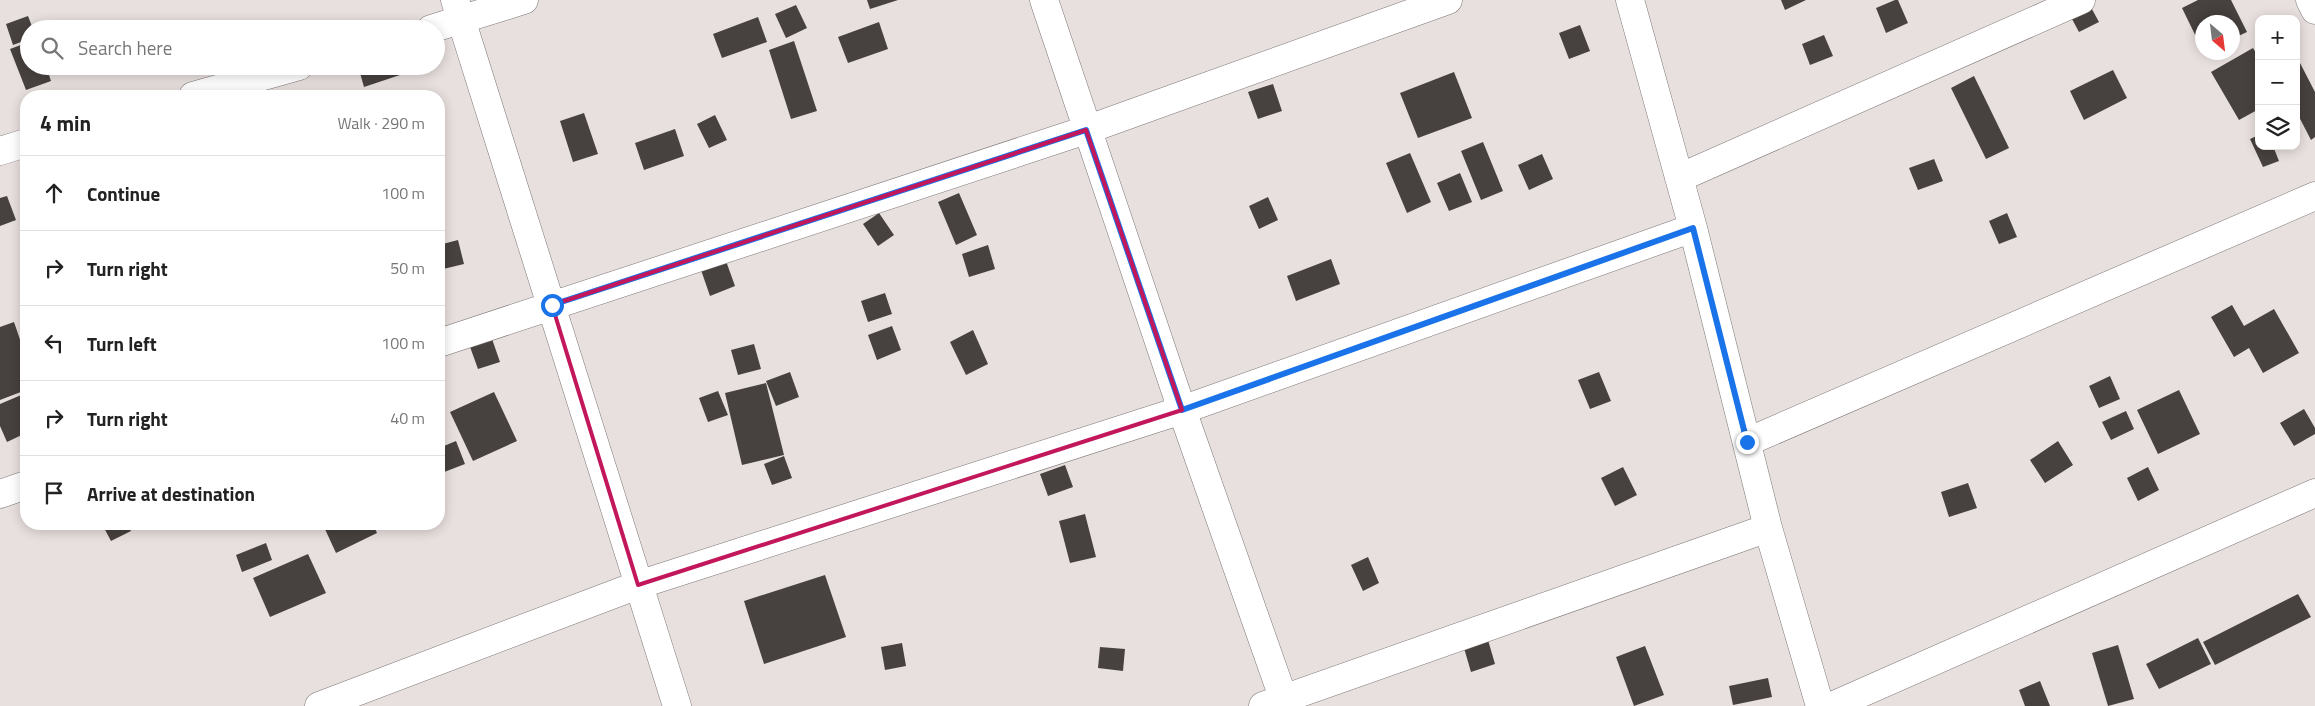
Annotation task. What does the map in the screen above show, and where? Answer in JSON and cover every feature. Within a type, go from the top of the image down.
[{"type":"street","points":[[445,20],[459,10],[524,0]]},
{"type":"street","points":[[1044,0],[1086,130],[1182,410],[1277,704],[1768,528]]},
{"type":"street","points":[[445,341],[1086,130],[1448,0]]},
{"type":"street","points":[[1630,0],[1693,228],[1768,528],[1820,706]]},
{"type":"street","points":[[1679,178],[2081,0]]},
{"type":"street","points":[[2310,0],[2315,10]]},
{"type":"street","points":[[459,10],[677,706]]},
{"type":"street","points":[[214,90],[267,75]]},
{"type":"street","points":[[0,151],[20,146]]},
{"type":"street","points":[[1747,442],[2315,196]]},
{"type":"street","points":[[318,706],[638,585],[1182,410],[1693,228]]},
{"type":"street","points":[[0,494],[20,487]]},
{"type":"street","points":[[1832,706],[2315,493]]},
{"type":"highlighted area","points":[[1086,130],[1182,410],[638,585],[552,305]]},
{"type":"building","points":[[867,0],[898,0],[870,9]]},
{"type":"building","points":[[1781,0],[1806,0],[1785,10]]},
{"type":"building","points":[[1898,0],[1908,23],[1886,33],[1876,8]]},
{"type":"building","points":[[2087,0],[2099,22],[2079,32],[2066,8]]},
{"type":"building","points":[[2198,0],[2231,0],[2238,15],[2195,15],[2195,35],[2182,8]]},
{"type":"building","points":[[796,5],[807,28],[786,38],[775,14]]},
{"type":"building","points":[[28,16],[30,20],[20,20],[20,42],[13,45],[6,24]]},
{"type":"building","points":[[758,17],[767,42],[722,58],[713,34]]},
{"type":"building","points":[[2240,18],[2247,32],[2240,35]]},
{"type":"building","points":[[879,22],[888,49],[848,63],[838,37]]},
{"type":"building","points":[[1580,25],[1590,51],[1569,59],[1559,33]]},
{"type":"building","points":[[1824,35],[1833,56],[1810,65],[1802,44]]},
{"type":"building","points":[[794,41],[817,111],[791,119],[769,50]]},
{"type":"building","points":[[20,45],[20,75],[10,49]]},
{"type":"building","points":[[2253,48],[2255,51],[2255,111],[2239,120],[2211,72],[2232,60],[2240,60],[2240,55]]},
{"type":"building","points":[[2300,63],[2315,92],[2315,137],[2311,140],[2300,119]]},
{"type":"building","points":[[2113,70],[2127,98],[2084,120],[2070,91]]},
{"type":"building","points":[[1454,72],[1472,118],[1418,138],[1400,93]]},
{"type":"building","points":[[20,75],[49,75],[51,81],[26,90]]},
{"type":"building","points":[[361,75],[400,75],[364,87]]},
{"type":"building","points":[[1974,76],[2009,148],[1986,159],[1951,88]]},
{"type":"building","points":[[1273,84],[1282,111],[1258,119],[1248,92]]},
{"type":"building","points":[[584,113],[598,154],[573,162],[560,121]]},
{"type":"building","points":[[715,115],[727,140],[709,148],[697,124]]},
{"type":"building","points":[[675,129],[684,156],[644,170],[635,143]]},
{"type":"building","points":[[2255,137],[2255,150],[2250,139]]},
{"type":"building","points":[[1483,142],[1503,191],[1481,200],[1461,151]]},
{"type":"building","points":[[2255,150],[2275,150],[2279,161],[2263,167]]},
{"type":"building","points":[[1410,153],[1431,202],[1407,213],[1386,163]]},
{"type":"building","points":[[1542,154],[1553,179],[1529,190],[1518,165]]},
{"type":"building","points":[[1934,159],[1943,181],[1918,190],[1909,168]]},
{"type":"building","points":[[1460,173],[1472,202],[1449,211],[1437,183]]},
{"type":"building","points":[[959,193],[977,235],[956,245],[938,202]]},
{"type":"building","points":[[7,196],[16,220],[0,226],[0,198]]},
{"type":"building","points":[[1268,197],[1278,220],[1259,229],[1249,206]]},
{"type":"building","points":[[879,213],[894,235],[878,246],[863,224]]},
{"type":"building","points":[[2007,213],[2017,237],[1999,244],[1989,221]]},
{"type":"building","points":[[458,240],[464,264],[445,269],[445,243]]},
{"type":"building","points":[[988,245],[995,269],[969,277],[962,254]]},
{"type":"building","points":[[1331,259],[1340,284],[1296,301],[1287,276]]},
{"type":"building","points":[[726,261],[735,286],[710,296],[701,270]]},
{"type":"building","points":[[885,293],[892,314],[868,322],[861,301]]},
{"type":"building","points":[[2232,305],[2244,326],[2274,309],[2299,353],[2263,373],[2249,348],[2234,357],[2211,317]]},
{"type":"building","points":[[14,322],[20,340],[20,392],[0,400],[0,327]]},
{"type":"building","points":[[892,326],[901,350],[877,360],[868,335]]},
{"type":"building","points":[[973,330],[988,364],[966,375],[950,342]]},
{"type":"building","points":[[491,336],[500,362],[478,369],[469,344]]},
{"type":"building","points":[[754,344],[761,369],[738,375],[731,350]]},
{"type":"building","points":[[790,372],[799,397],[776,406],[766,381]]},
{"type":"building","points":[[1599,372],[1611,401],[1590,409],[1578,380]]},
{"type":"building","points":[[2110,376],[2120,399],[2099,408],[2089,386]]},
{"type":"building","points":[[766,383],[784,455],[742,465],[725,393]]},
{"type":"building","points":[[2179,390],[2200,434],[2158,454],[2137,410]]},
{"type":"building","points":[[718,391],[728,415],[708,422],[699,398]]},
{"type":"building","points":[[494,392],[517,441],[473,461],[450,412]]},
{"type":"building","points":[[20,396],[20,436],[7,442],[0,426],[0,404]]},
{"type":"building","points":[[2304,409],[2315,428],[2315,434],[2294,446],[2280,423]]},
{"type":"building","points":[[2126,411],[2134,429],[2111,440],[2102,422]]},
{"type":"building","points":[[456,441],[465,464],[445,472],[445,446]]},
{"type":"building","points":[[2058,441],[2073,465],[2045,483],[2030,460]]},
{"type":"building","points":[[784,456],[792,478],[772,485],[764,464]]},
{"type":"building","points":[[1065,465],[1073,487],[1048,496],[1040,474]]},
{"type":"building","points":[[1623,467],[1637,495],[1615,506],[1601,478]]},
{"type":"building","points":[[2148,467],[2159,490],[2138,501],[2127,478]]},
{"type":"building","points":[[1968,483],[1977,508],[1949,517],[1941,492]]},
{"type":"building","points":[[1085,514],[1096,557],[1070,563],[1059,521]]},
{"type":"building","points":[[105,530],[131,531],[111,541]]},
{"type":"building","points":[[325,530],[376,530],[377,533],[336,553]]},
{"type":"building","points":[[266,543],[272,560],[242,572],[236,555]]},
{"type":"building","points":[[308,554],[326,593],[270,617],[253,578]]},
{"type":"building","points":[[1368,557],[1379,583],[1363,591],[1351,565]]},
{"type":"building","points":[[825,575],[846,637],[764,664],[744,601]]},
{"type":"building","points":[[2298,594],[2311,617],[2215,665],[2203,642]]},
{"type":"building","points":[[2198,638],[2211,664],[2159,689],[2146,664]]},
{"type":"building","points":[[1488,640],[1495,664],[1471,672],[1464,648]]},
{"type":"building","points":[[902,643],[906,666],[885,670],[881,647]]},
{"type":"building","points":[[2118,645],[2134,699],[2108,706],[2092,653]]},
{"type":"building","points":[[1645,646],[1664,695],[1634,706],[1616,657]]},
{"type":"building","points":[[1100,647],[1125,649],[1123,671],[1098,668]]},
{"type":"building","points":[[1768,678],[1772,697],[1733,705],[1729,686]]},
{"type":"building","points":[[2040,681],[2050,706],[2025,706],[2019,690]]},
{"type":"route","points":[[552,305],[1086,130],[1182,410],[1693,228],[1747,442]]}]
